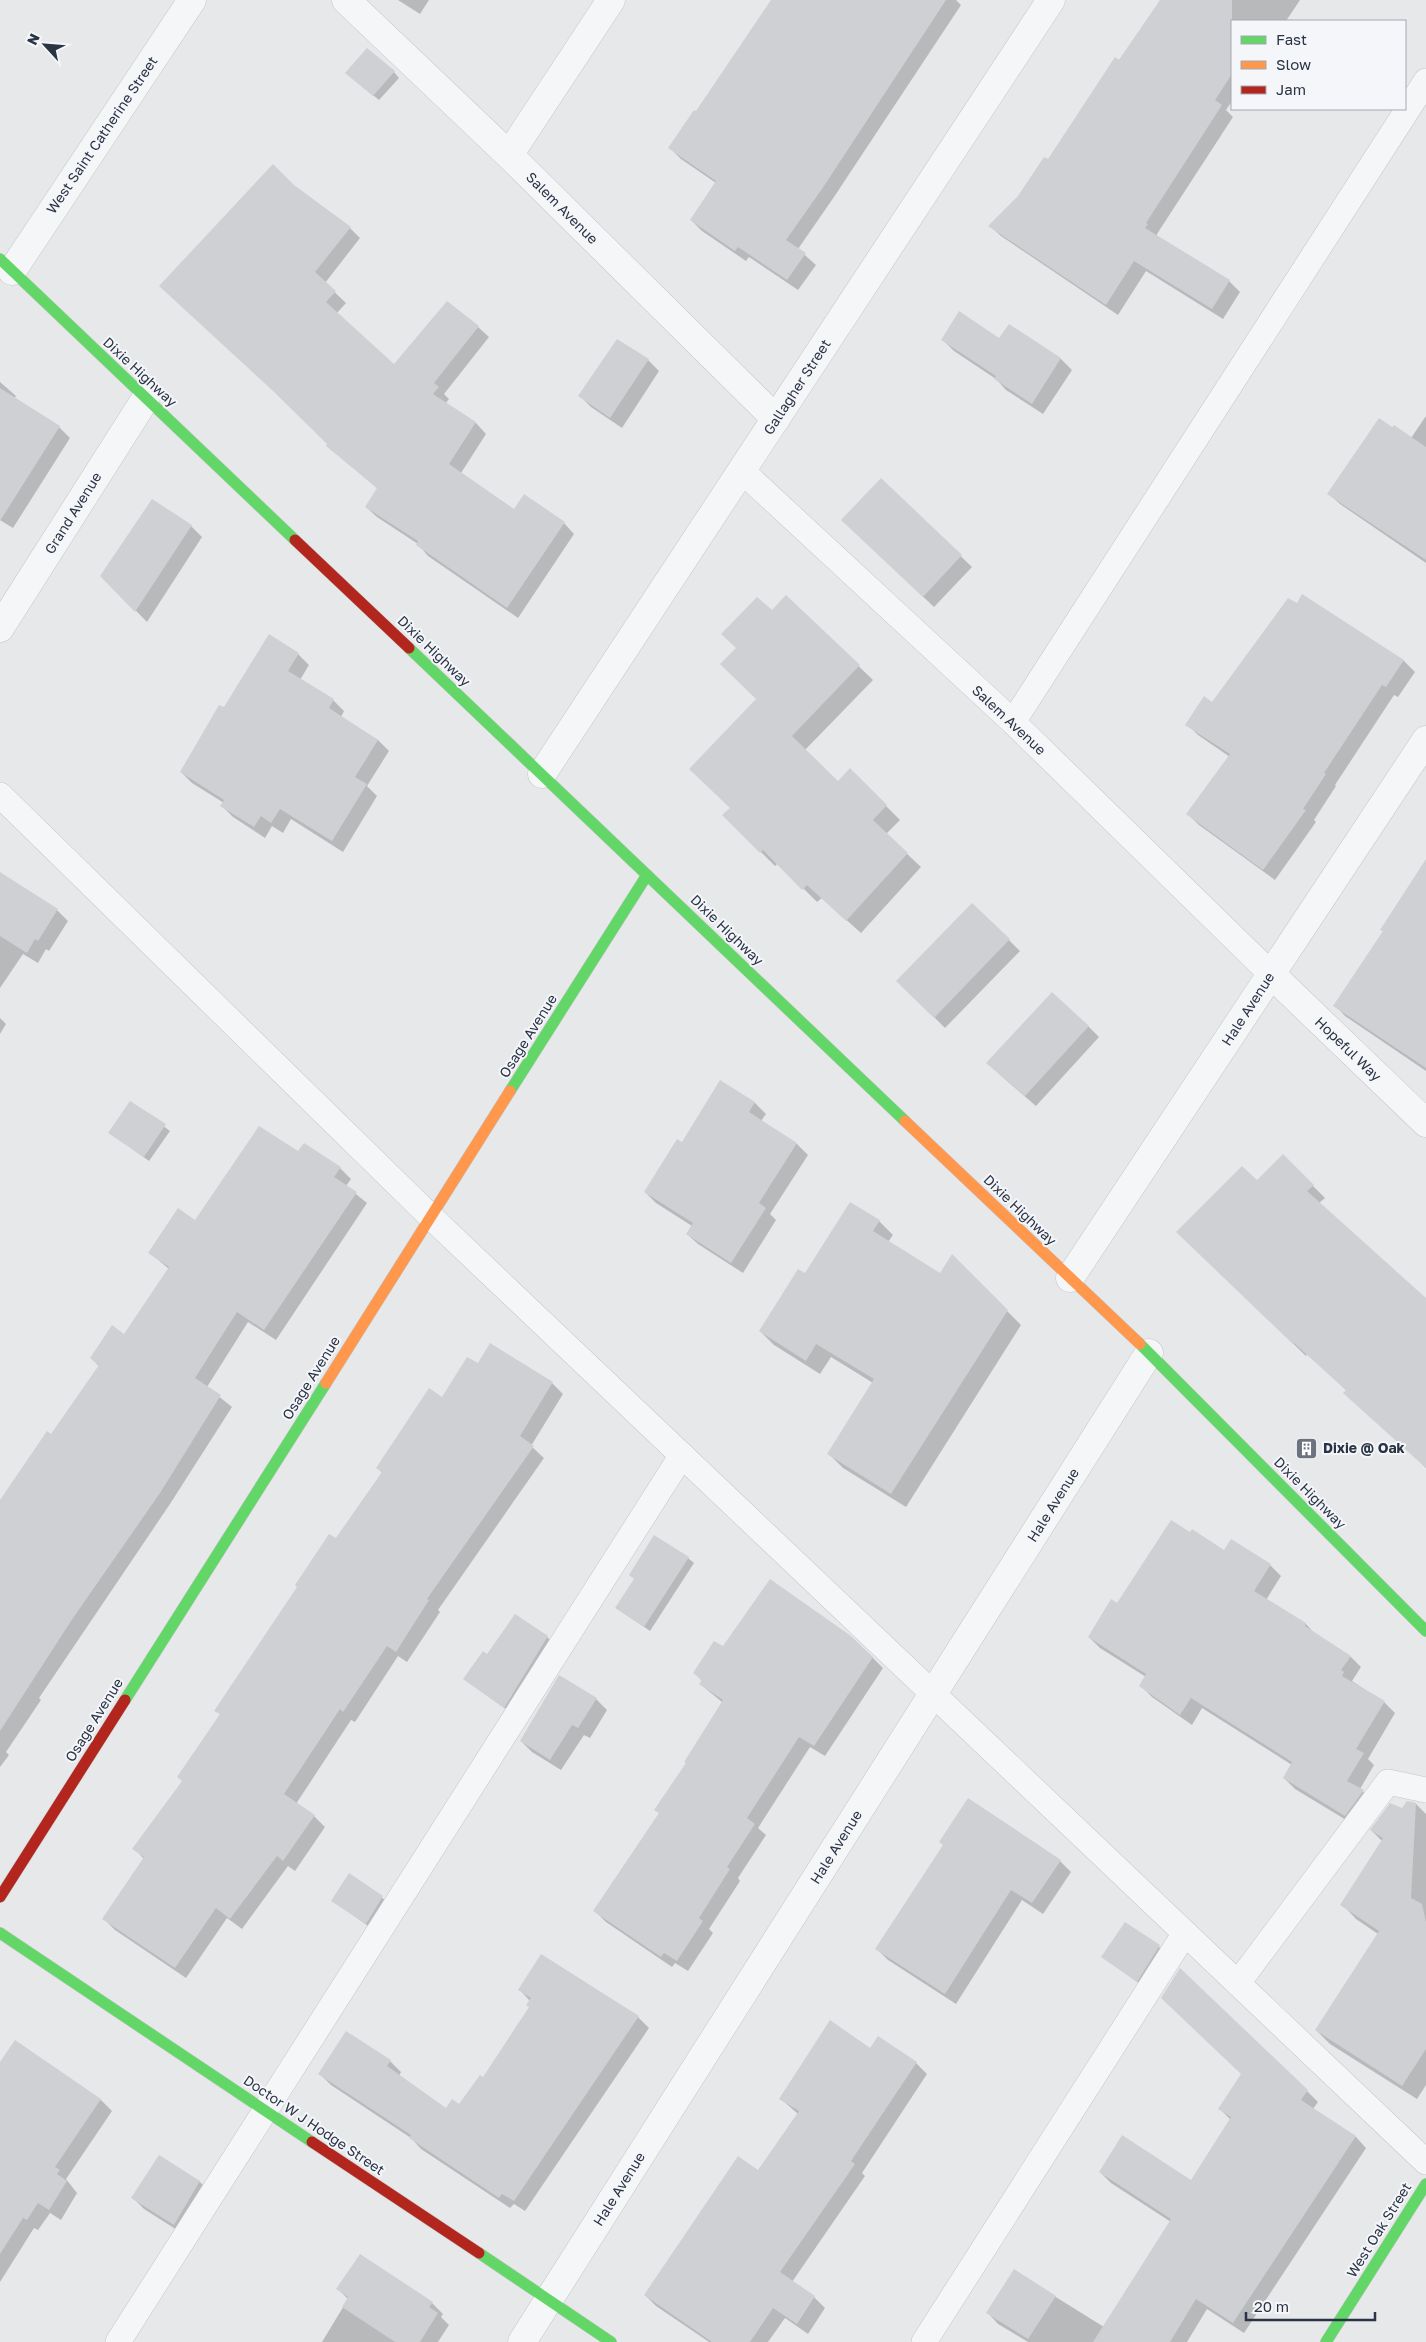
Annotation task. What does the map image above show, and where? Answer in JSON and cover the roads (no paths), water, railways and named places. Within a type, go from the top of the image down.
[{"type":"street","name":"West Saint Catherine Street","points":[[6,265],[192,0]]},
{"type":"street","name":"Salem Avenue","points":[[346,0],[509,155],[776,419]]},
{"type":"street","points":[[509,155],[611,0]]},
{"type":"street","name":"Gallagher Street","points":[[542,774],[1051,0]]},
{"type":"street","name":"Dixie Highway","points":[[6,265],[1149,1353],[1426,1631]]},
{"type":"street","name":"Grand Avenue","points":[[0,628],[146,398]]},
{"type":"street","name":"Hale Avenue","points":[[1070,1278],[1426,740]]},
{"type":"street","name":"Osage Avenue","points":[[0,1898],[647,875]]},
{"type":"street","name":"Hopeful Way","points":[[1271,974],[1426,1123]]},
{"type":"street","name":"Hale Avenue","points":[[522,2342],[1149,1353]]},
{"type":"street","name":"Doctor W J Hodge Street","points":[[0,1933],[611,2342]]},
{"type":"street","name":"West Oak Street","points":[[1326,2342],[1426,2184]]},
{"type":"lane","points":[[1013,722],[1426,81]]},
{"type":"lane","name":"Salem Avenue","points":[[742,471],[1013,722],[1271,974]]},
{"type":"lane","points":[[0,795],[431,1217],[1426,2162]]},
{"type":"lane","points":[[118,2342],[682,1454]]},
{"type":"lane","points":[[1238,1983],[1388,1782],[1426,1790]]},
{"type":"lane","points":[[924,2342],[1185,1933]]},
{"type":"place","name":"Dixie @ Oak","points":[[1307,1448]]}]
